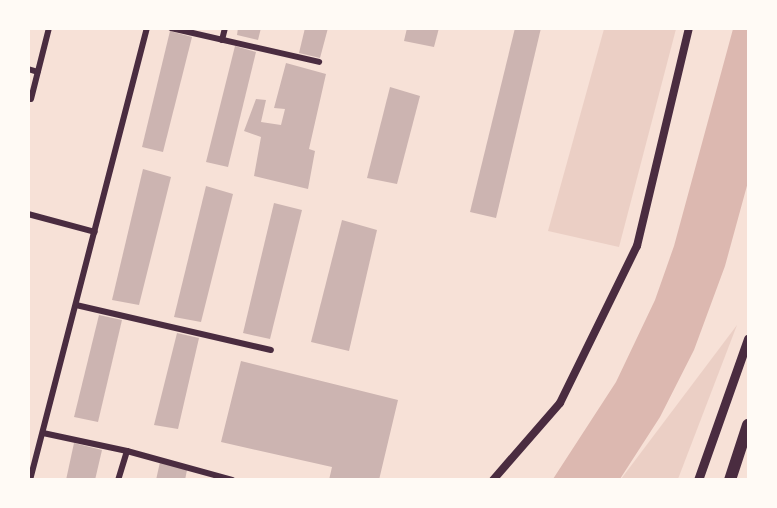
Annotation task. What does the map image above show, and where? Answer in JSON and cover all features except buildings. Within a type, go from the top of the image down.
[{"type":"highway","points":[[730,480],[748,425]]},
{"type":"main road","points":[[699,480],[748,339]]},
{"type":"street","points":[[31,99],[49,28]]},
{"type":"street","points":[[30,480],[147,28]]},
{"type":"street","points":[[171,28],[318,62]]},
{"type":"street","points":[[222,40],[225,28]]},
{"type":"street","points":[[493,480],[560,403],[637,246],[689,28]]},
{"type":"street","points":[[28,69],[38,72]]},
{"type":"street","points":[[28,214],[95,232]]},
{"type":"street","points":[[76,305],[271,350]]},
{"type":"street","points":[[43,433],[127,451],[232,480]]},
{"type":"street","points":[[118,480],[127,451]]},
{"type":"shaded area","points":[[604,29],[676,29],[619,247],[548,231]]},
{"type":"shaded area","points":[[733,29],[748,29],[748,182],[725,266],[694,350],[660,417],[620,479],[553,479],[616,382],[655,300],[674,246]]},
{"type":"shaded area","points":[[737,325],[678,479],[621,479]]}]
